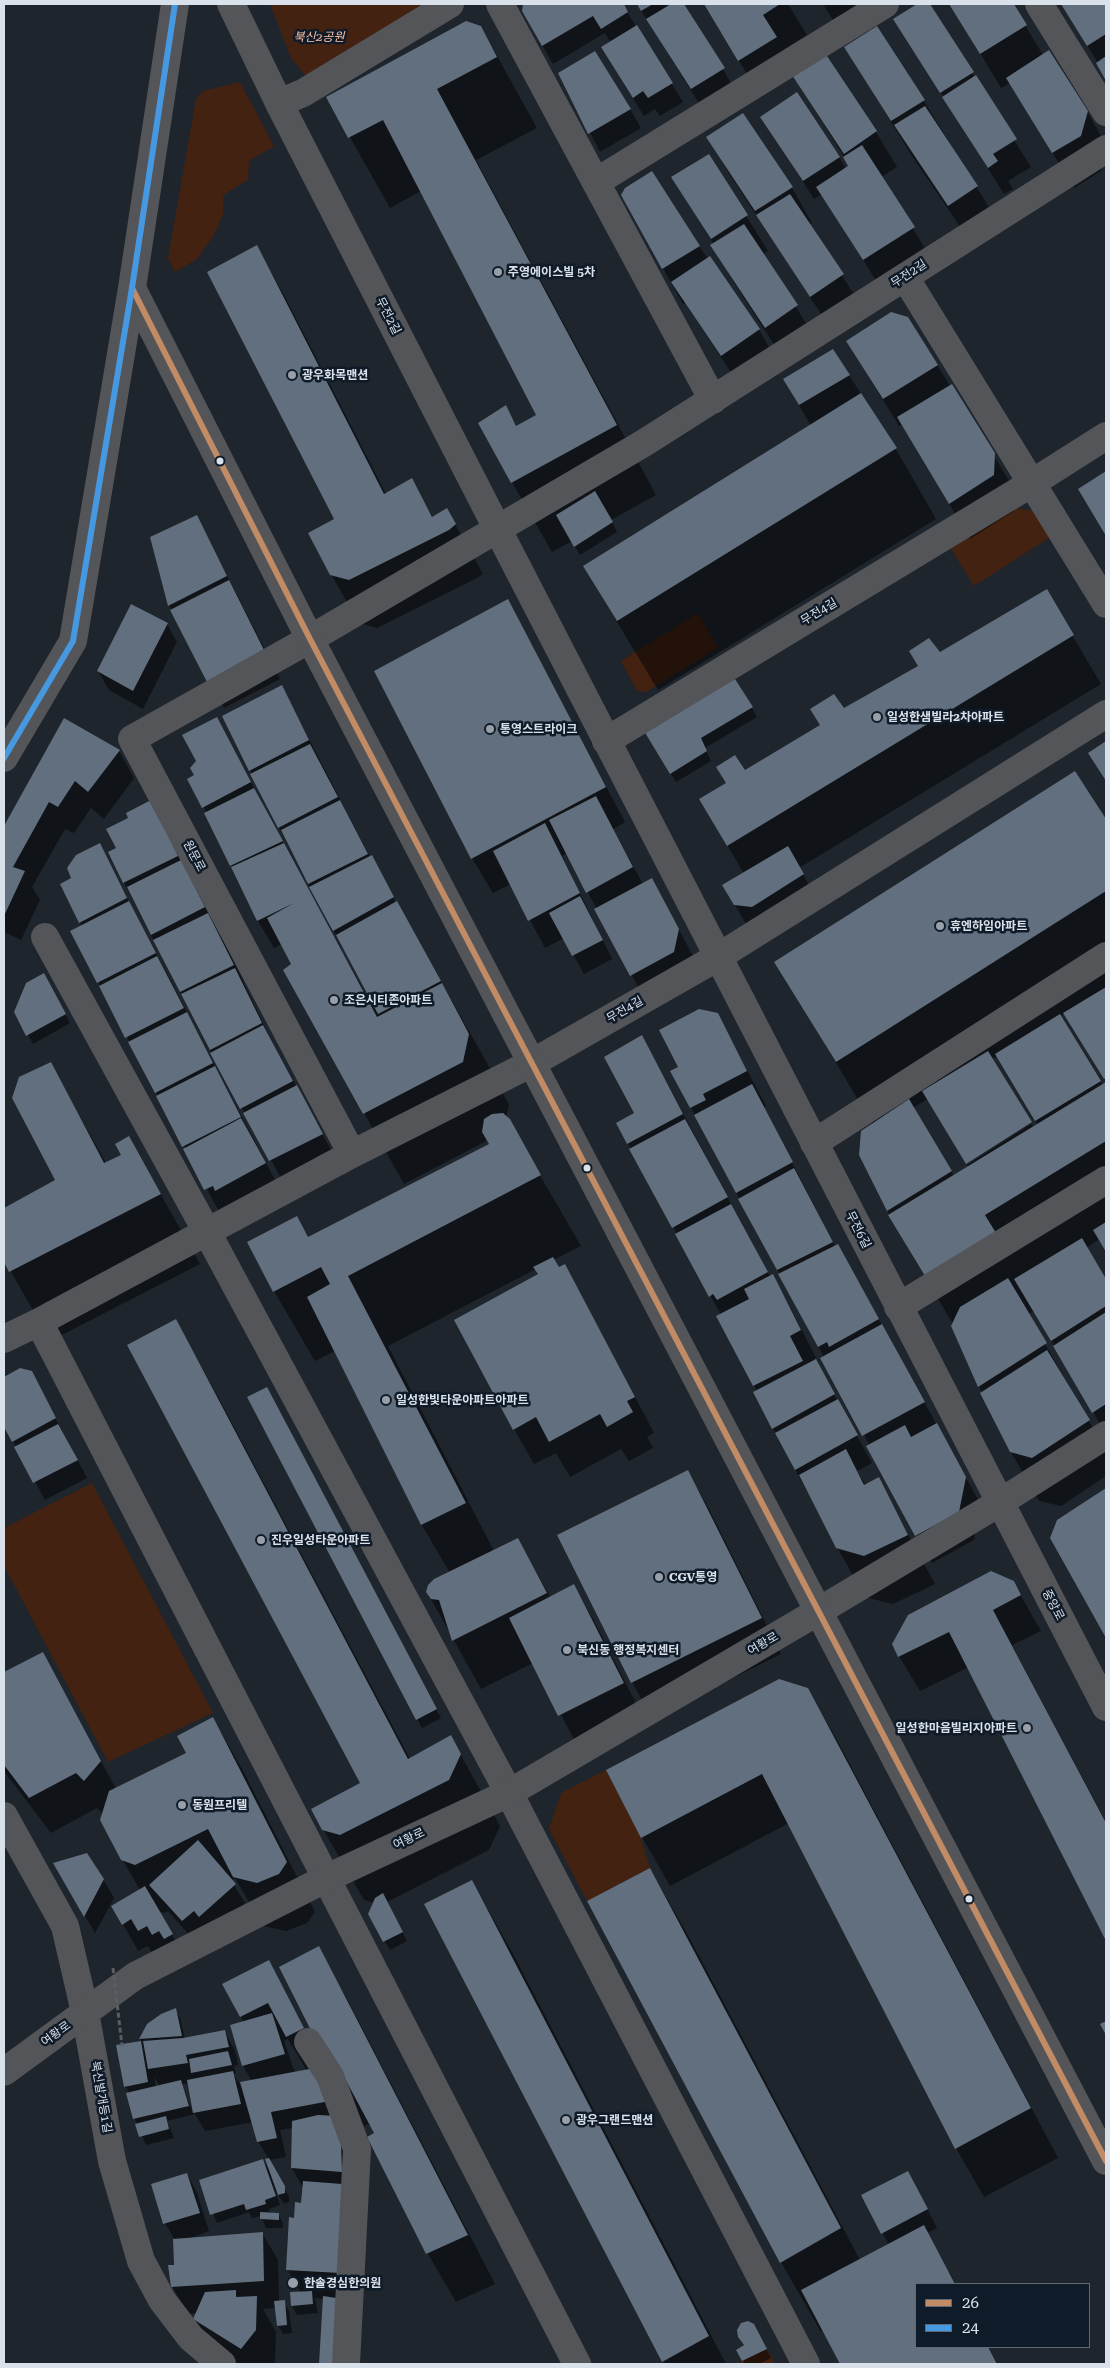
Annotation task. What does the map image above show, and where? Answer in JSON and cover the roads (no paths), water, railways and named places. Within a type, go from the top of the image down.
[{"type":"street","points":[[4,758],[73,641],[132,288],[175,4]]},
{"type":"street","name":"무전2길","points":[[231,4],[279,103],[498,530]]},
{"type":"street","points":[[279,103],[303,93],[450,4]]},
{"type":"street","points":[[500,4],[713,400]]},
{"type":"street","points":[[596,182],[885,4]]},
{"type":"street","points":[[1039,4],[1106,112]]},
{"type":"street","name":"무전2길","points":[[310,639],[498,530],[713,400],[1106,149]]},
{"type":"street","points":[[905,277],[1106,604]]},
{"type":"street","points":[[132,288],[310,639],[1106,2161]]},
{"type":"street","name":"무전4길","points":[[606,741],[1032,483],[1106,436]]},
{"type":"street","points":[[498,530],[718,956]]},
{"type":"street","name":"원문로","points":[[310,639],[132,739],[352,1154]]},
{"type":"street","name":"무전4길","points":[[4,1339],[352,1154],[532,1063],[718,956],[1106,714]]},
{"type":"street","points":[[45,937],[207,1232],[509,1793],[806,2364]]},
{"type":"street","name":"무전6길","points":[[718,956],[999,1503]]},
{"type":"street","points":[[814,1143],[1106,956]]},
{"type":"street","points":[[898,1307],[1106,1180]]},
{"type":"street","points":[[39,1322],[577,2364]]},
{"type":"street","points":[[819,1611],[999,1503],[1106,1435]]},
{"type":"street","name":"중앙로","points":[[999,1503],[1106,1707]]},
{"type":"street","name":"여황로","points":[[4,2072],[135,1976],[327,1878],[509,1793],[819,1611]]},
{"type":"street","name":"북신발개등1길","points":[[4,1816],[65,1926],[85,2012],[112,2161],[141,2260],[162,2300],[191,2338],[222,2364]]},
{"type":"street","points":[[308,2042],[330,2076],[357,2149],[346,2364]]},
{"type":"place","name":"주영에이스빌 5차","points":[[498,272]]},
{"type":"place","name":"광우화목맨션","points":[[292,375]]},
{"type":"place","name":"일성한샘빌라2차아파트","points":[[877,717]]},
{"type":"place","name":"통영스트라이크","points":[[490,729]]},
{"type":"place","name":"휴엔하임아파트","points":[[940,926]]},
{"type":"place","name":"조은시티존아파트","points":[[334,1000]]},
{"type":"place","name":"일성한빛타운아파트아파트","points":[[386,1400]]},
{"type":"place","name":"진우일성타운아파트","points":[[261,1540]]},
{"type":"place","name":"CGV통영","points":[[659,1577]]},
{"type":"place","name":"북신동 행정복지센터","points":[[567,1650]]},
{"type":"place","name":"일성한마음빌리지아파트","points":[[1027,1728]]},
{"type":"place","name":"동원프리텔","points":[[182,1805]]},
{"type":"place","name":"광우그랜드맨션","points":[[566,2120]]},
{"type":"place","name":"한솔경심한의원","points":[[293,2283]]},
{"type":"park label","name":"북신2공원","points":[[319,37]]}]
